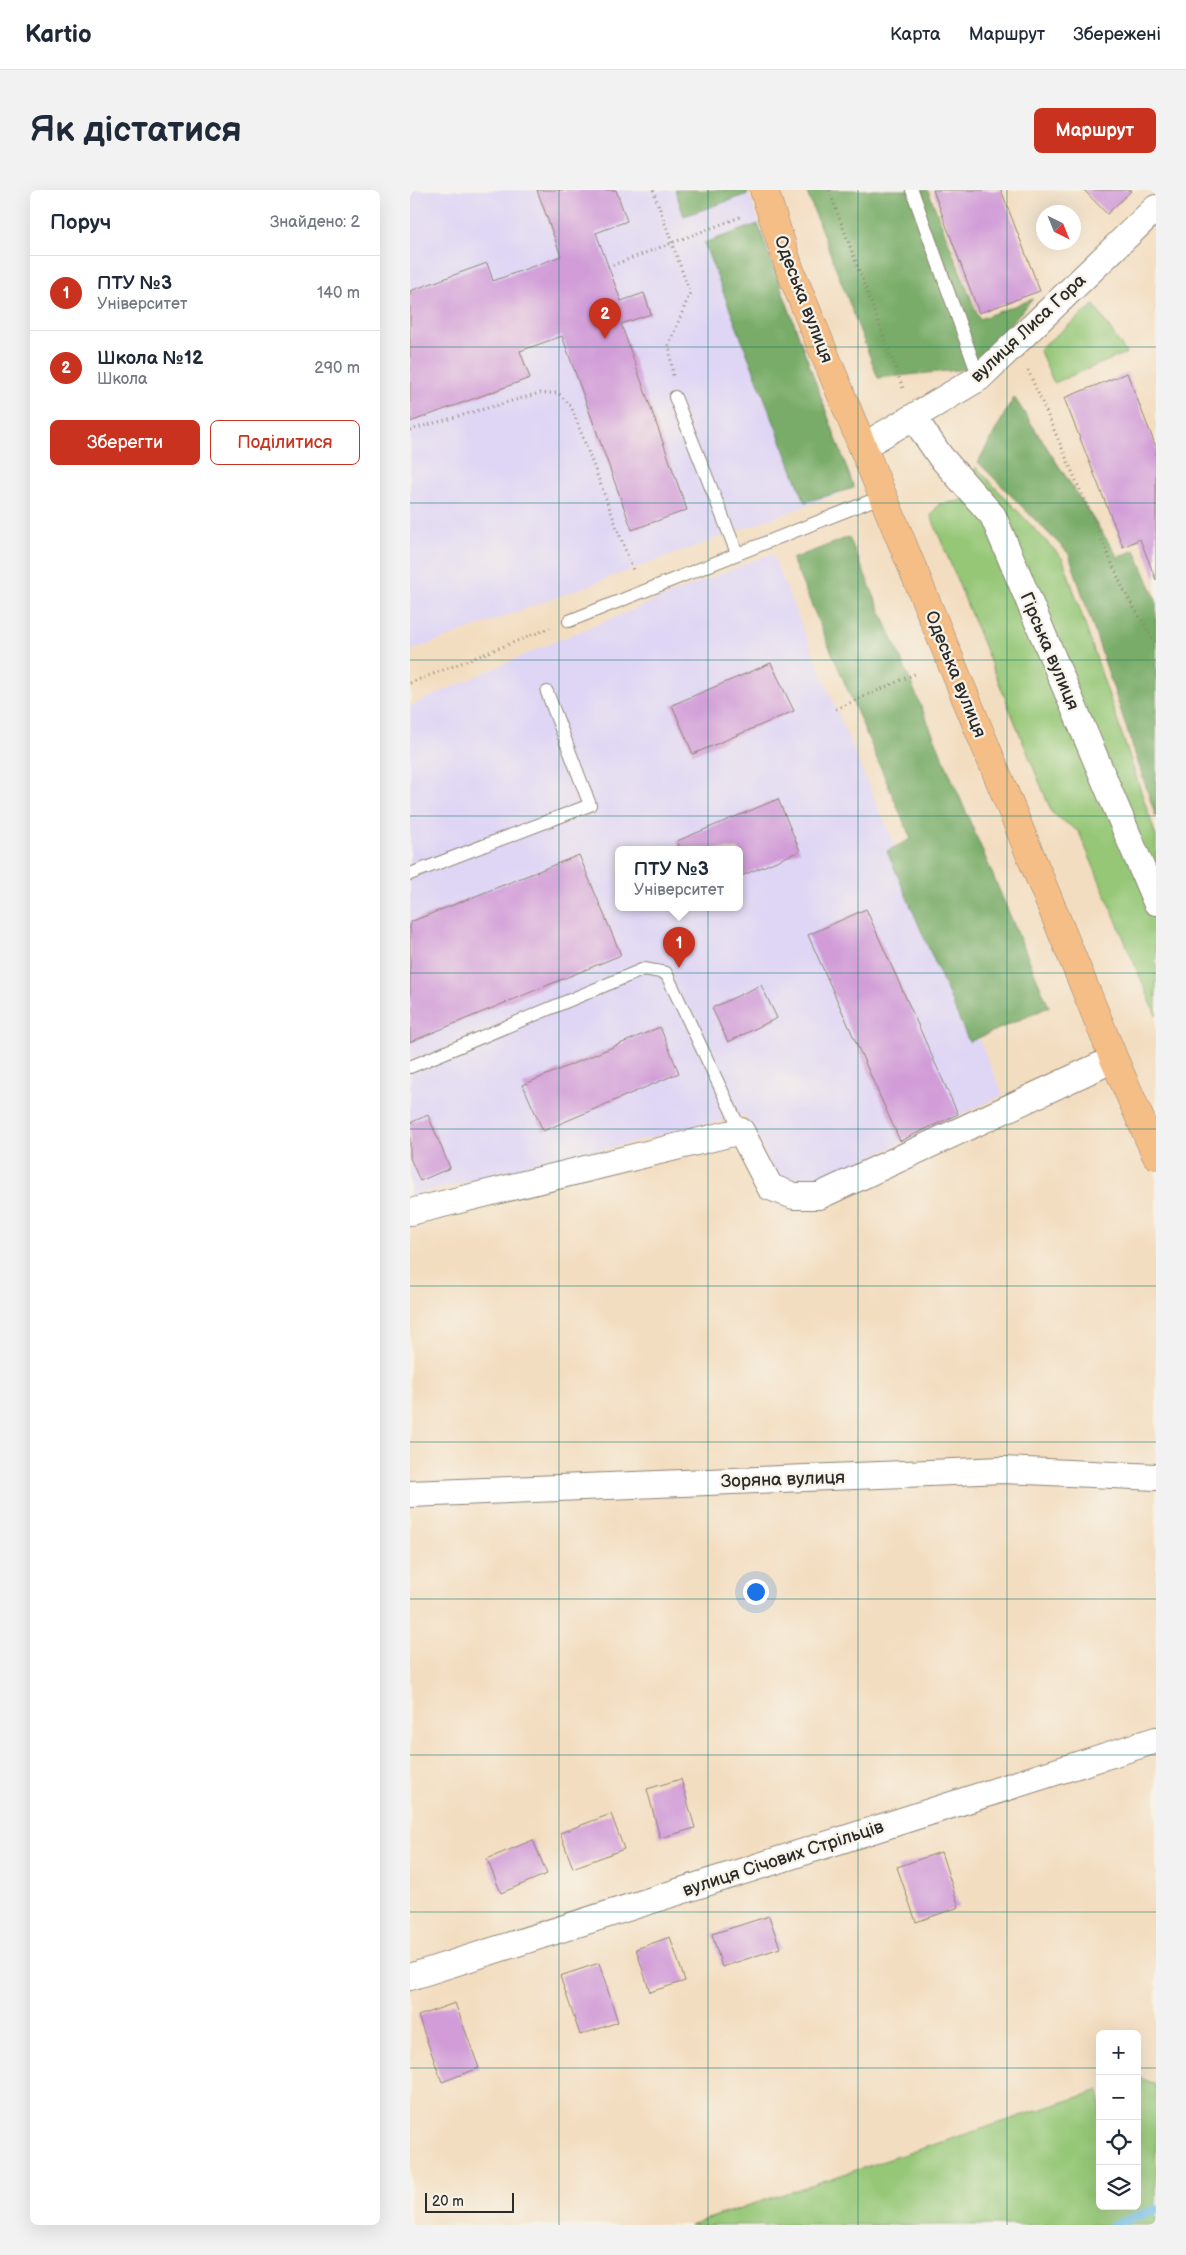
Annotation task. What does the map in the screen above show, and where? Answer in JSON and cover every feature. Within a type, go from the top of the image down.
[{"type":"main road","name":"Одеська вулиця","points":[[767,198],[790,270],[1114,1059],[1156,1155]]},
{"type":"street","name":"вулиця Лиса Гора","points":[[862,447],[979,378],[1156,208]]},
{"type":"street","name":"Гірська вулиця","points":[[914,418],[940,456],[992,516],[1156,902]]},
{"type":"street","points":[[410,1212],[741,1131],[770,1187],[794,1196],[819,1196],[1114,1059]]},
{"type":"street","name":"Зоряна вулиця","points":[[410,1494],[1004,1470],[1156,1477]]},
{"type":"street","name":"вулиця Січових Стрільців","points":[[410,1977],[1156,1740]]},
{"type":"lane","points":[[912,190],[979,378]]},
{"type":"lane","points":[[675,397],[737,553]]},
{"type":"lane","points":[[570,621],[883,496]]},
{"type":"lane","points":[[410,874],[590,805],[547,692]]},
{"type":"lane","points":[[410,1068],[644,969],[666,973],[741,1131]]},
{"type":"path","points":[[654,190],[690,293],[669,345],[675,397]]},
{"type":"path","points":[[829,190],[914,418]]},
{"type":"path","points":[[608,267],[673,242],[767,198]]},
{"type":"path","points":[[1016,342],[1124,591],[1156,644]]},
{"type":"path","points":[[410,430],[540,393],[558,394],[571,406],[641,592]]},
{"type":"path","points":[[410,683],[570,621]]},
{"type":"path","points":[[836,709],[917,673]]},
{"type":"shaded area","points":[[410,190],[747,190],[854,488],[410,651]]},
{"type":"shaded area","points":[[772,553],[836,709],[1003,1095],[814,1184],[778,1178],[745,1115],[410,1196],[410,706],[549,644]]},
{"type":"green space","points":[[675,190],[747,190],[748,194],[684,216]]},
{"type":"green space","points":[[806,190],[928,190],[979,319],[1033,299],[968,369],[878,378]]},
{"type":"green space","points":[[758,224],[854,488],[805,502],[704,243]]},
{"type":"green space","points":[[1094,305],[1126,353],[1054,383],[1039,349]]},
{"type":"green space","points":[[1014,397],[1118,557],[1135,550],[1156,600],[1156,817],[1069,554],[978,462]]},
{"type":"green space","points":[[976,467],[1063,559],[1156,836],[1156,1015],[1079,832],[1052,813],[931,516],[939,504],[960,501]]},
{"type":"green space","points":[[849,537],[1049,1007],[969,1042],[887,851],[911,839],[792,559]]},
{"type":"green space","points":[[1141,2078],[1156,2085],[1156,2225],[689,2225],[1096,2091],[1096,2210],[1141,2210]]},
{"type":"building","points":[[537,190],[616,190],[627,221],[596,233],[621,301],[644,293],[651,314],[621,324],[687,510],[632,530],[562,336],[520,351],[530,378],[410,422],[410,291],[487,263],[493,281],[561,256]]},
{"type":"building","points":[[933,190],[1001,190],[1040,291],[979,313]]},
{"type":"building","points":[[1084,190],[1132,190],[1107,214]]},
{"type":"building","points":[[1127,373],[1156,447],[1156,580],[1140,539],[1123,547],[1064,398]]},
{"type":"building","points":[[771,663],[794,711],[693,754],[672,705]]},
{"type":"building","points":[[778,799],[800,851],[743,875],[743,846],[679,846],[677,841]]},
{"type":"building","points":[[579,855],[621,955],[410,1042],[410,922]]},
{"type":"building","points":[[866,909],[958,1114],[900,1141],[808,935]]},
{"type":"building","points":[[761,985],[777,1018],[728,1042],[712,1008]]},
{"type":"building","points":[[660,1027],[679,1073],[543,1131],[523,1085]]},
{"type":"building","points":[[428,1115],[450,1168],[420,1181],[410,1158],[410,1123]]},
{"type":"building","points":[[681,1779],[695,1828],[660,1838],[647,1789]]},
{"type":"building","points":[[611,1814],[624,1849],[573,1868],[560,1833]]},
{"type":"building","points":[[533,1840],[547,1874],[501,1893],[487,1859]]},
{"type":"building","points":[[941,1852],[959,1907],[916,1922],[897,1867]]},
{"type":"building","points":[[769,1916],[780,1948],[722,1967],[712,1934]]},
{"type":"building","points":[[670,1937],[685,1981],[650,1992],[636,1949]]},
{"type":"building","points":[[599,1963],[618,2022],[580,2035],[560,1976]]},
{"type":"building","points":[[455,2003],[479,2068],[442,2082],[418,2016]]},
{"type":"waterway","points":[[1113,2225],[1156,2209]]},
{"type":"place","name":"Школа №12","points":[[605,339]]},
{"type":"place","name":"ПТУ №3","points":[[679,968]]}]
